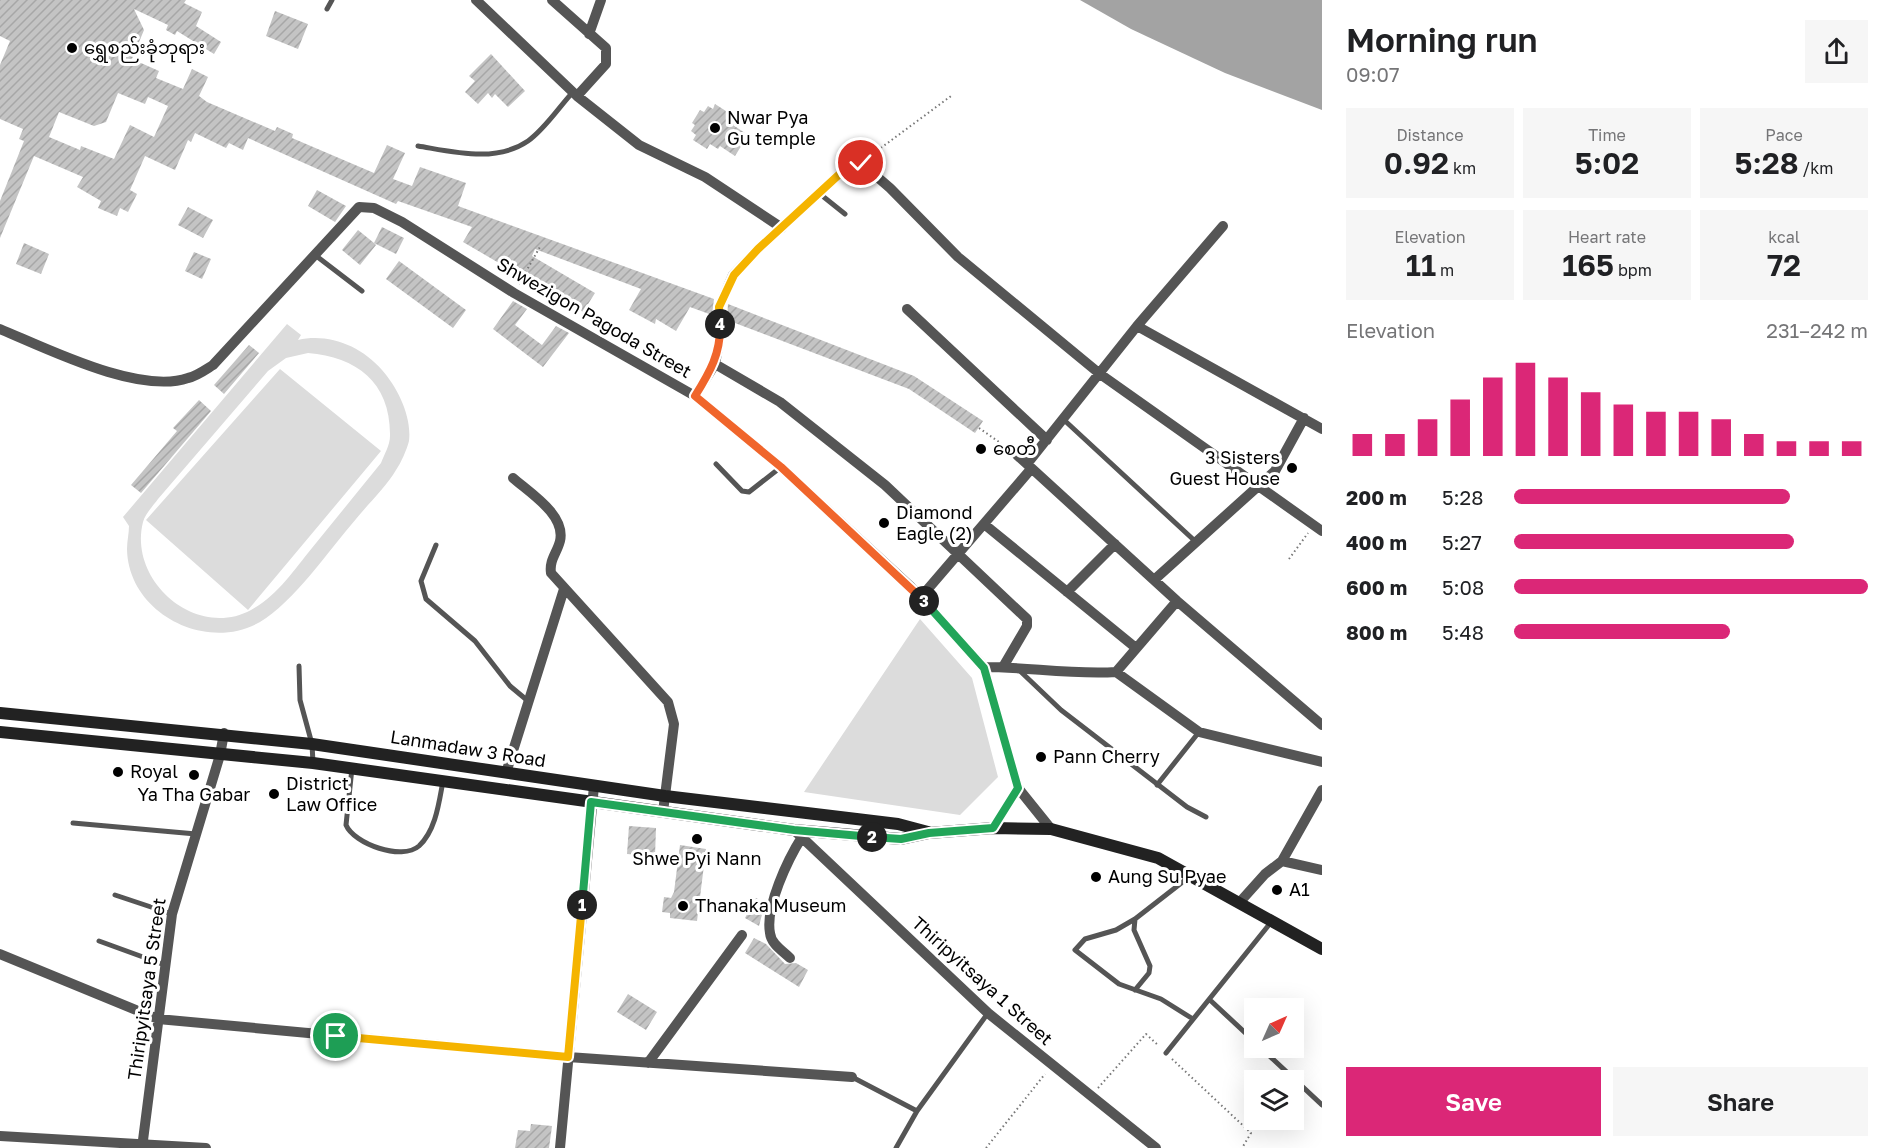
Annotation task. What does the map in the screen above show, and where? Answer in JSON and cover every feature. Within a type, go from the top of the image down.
[{"type":"main road","name":"Lanmadaw 3 Road","points":[[0,713],[312,744],[665,796],[898,824],[929,833]]},
{"type":"main road","name":"Lanmadaw 3 Road","points":[[0,732],[313,763],[798,834],[901,839],[929,833],[993,828],[1051,829],[1158,858],[1322,949]]},
{"type":"street","points":[[476,0],[575,94],[639,145],[705,177],[782,228]]},
{"type":"street","points":[[552,0],[606,48],[608,54],[606,64],[575,94]]},
{"type":"street","points":[[589,34],[601,0]]},
{"type":"street","points":[[695,396],[715,364],[720,337],[719,307],[734,275],[758,249],[851,164],[861,163],[890,188],[958,257],[1100,374],[1317,529]]},
{"type":"street","name":"Shwezigon Pagoda Street","points":[[0,330],[103,372],[156,381],[187,379],[213,366],[359,207],[374,208],[402,222],[514,293],[695,396],[781,467],[921,597],[984,668],[1018,788],[1051,829]]},
{"type":"street","points":[[921,597],[984,524],[1137,326],[1223,226]]},
{"type":"street","points":[[907,309],[1047,440]]},
{"type":"street","points":[[1137,326],[1322,429]]},
{"type":"street","points":[[715,364],[780,402],[885,484],[1027,619],[1028,626],[1003,667]]},
{"type":"street","points":[[1154,580],[1259,488],[1275,471],[1304,418]]},
{"type":"street","points":[[1017,455],[1177,601],[1320,718]]},
{"type":"street","points":[[513,478],[557,521],[561,529],[560,542],[549,564],[551,573],[656,686],[668,702],[674,724],[663,813]]},
{"type":"street","points":[[984,524],[1136,648]]},
{"type":"street","points":[[1067,592],[1115,544]]},
{"type":"street","points":[[506,773],[564,589]]},
{"type":"street","points":[[1116,672],[1177,601]]},
{"type":"street","points":[[984,668],[1016,667],[1094,674],[1116,672],[1199,732],[1322,762]]},
{"type":"street","name":"Thiripyitsaya 5 Street","points":[[142,1145],[172,914],[220,755],[224,734]]},
{"type":"street","points":[[560,1148],[594,786]]},
{"type":"street","points":[[993,828],[1018,788]]},
{"type":"street","points":[[1239,903],[1265,874],[1282,861],[1322,790]]},
{"type":"street","points":[[790,958],[775,944],[769,932],[784,868],[798,834]]},
{"type":"street","name":"Thiripyitsaya 1 Street","points":[[798,834],[988,1013],[1156,1148]]},
{"type":"street","points":[[1282,861],[1322,870]]},
{"type":"street","points":[[648,1063],[742,935]]},
{"type":"street","points":[[0,954],[158,1019],[568,1057],[852,1077]]},
{"type":"street","points":[[0,1136],[206,1148]]},
{"type":"lane","points":[[327,9],[332,0]]},
{"type":"lane","points":[[418,146],[471,154],[503,153],[529,140],[575,94]]},
{"type":"lane","points":[[820,194],[845,214]]},
{"type":"lane","points":[[314,254],[362,291]]},
{"type":"lane","points":[[1064,419],[1196,542]]},
{"type":"lane","points":[[716,464],[742,490],[749,492],[781,467]]},
{"type":"lane","points":[[436,545],[421,581],[426,599],[475,641],[510,686],[528,701]]},
{"type":"lane","points":[[299,666],[300,700],[312,744],[313,763]]},
{"type":"lane","points":[[1016,667],[1061,710],[1157,785],[1187,807],[1206,817]]},
{"type":"lane","points":[[1157,785],[1199,732]]},
{"type":"lane","points":[[352,768],[346,825],[350,833],[364,844],[392,850],[419,846],[435,821],[443,781]]},
{"type":"lane","points":[[73,823],[196,834]]},
{"type":"lane","points":[[1190,876],[1135,919],[1116,930],[1084,939],[1075,950],[1119,984],[1161,999],[1193,1019]]},
{"type":"lane","points":[[115,895],[172,914]]},
{"type":"lane","points":[[1135,919],[1134,930],[1150,966],[1149,973],[1135,990]]},
{"type":"lane","points":[[1166,1053],[1272,921]]},
{"type":"lane","points":[[99,941],[165,965]]},
{"type":"lane","points":[[1210,1000],[1244,1032]]},
{"type":"lane","points":[[896,1148],[917,1111],[988,1013]]},
{"type":"lane","points":[[1272,1058],[1322,1105]]},
{"type":"lane","points":[[852,1077],[917,1111]]},
{"type":"path","points":[[861,163],[951,96]]},
{"type":"path","points":[[514,293],[541,245]]},
{"type":"path","points":[[979,428],[1017,455]]},
{"type":"path","points":[[1289,559],[1317,529]]},
{"type":"path","points":[[1092,1096],[1146,1034],[1251,1133],[1242,1148]]},
{"type":"path","points":[[987,1148],[1052,1065]]},
{"type":"shaded area","points":[[1080,0],[1322,0],[1322,110],[1225,73],[1131,29]]},
{"type":"shaded area","points":[[287,324],[301,335],[298,340],[321,338],[333,340],[364,354],[388,377],[406,412],[409,441],[402,460],[392,476],[298,589],[273,613],[260,622],[239,630],[217,633],[194,629],[174,621],[155,608],[141,592],[131,572],[127,549],[129,526],[123,517]],"holes":[[[308,353],[342,360],[368,376],[385,401],[390,436],[381,463],[269,598],[251,610],[230,617],[209,617],[189,611],[171,599],[156,584],[146,565],[141,544],[145,516],[268,371],[286,358]]]},
{"type":"shaded area","points":[[280,369],[381,451],[248,610],[146,520]]},
{"type":"shaded area","points":[[920,619],[972,678],[998,777],[960,815],[804,792]]},
{"type":"building","points":[[0,0],[186,0],[184,3],[202,12],[196,26],[221,42],[214,54],[177,31],[175,35],[166,30],[168,25],[134,9],[144,30],[132,59],[159,71],[156,78],[183,89],[192,69],[208,77],[199,96],[207,102],[275,131],[277,127],[293,134],[292,138],[374,173],[387,145],[405,153],[393,179],[412,186],[420,167],[466,183],[458,206],[714,299],[712,315],[690,307],[676,331],[656,319],[655,324],[629,310],[641,289],[535,249],[532,256],[595,293],[583,312],[463,242],[472,227],[398,201],[396,204],[248,138],[243,150],[229,143],[226,148],[195,133],[191,142],[188,140],[175,170],[145,156],[130,190],[137,194],[128,212],[120,208],[117,216],[98,208],[101,201],[77,187],[83,177],[34,156],[0,238],[0,201],[24,141],[19,139],[23,129],[0,119],[0,65],[10,41],[0,36]],"holes":[[[118,93],[145,104],[148,97],[168,106],[154,137],[130,125],[114,159],[81,146],[80,150],[49,137],[59,112],[94,126],[106,122]]]},
{"type":"building","points":[[275,11],[308,24],[298,49],[266,36]]},
{"type":"building","points":[[491,54],[525,91],[508,107],[495,94],[492,98],[488,93],[478,104],[465,92],[475,81],[469,76]]},
{"type":"building","name":"Nwar Pya Gu temple","points":[[715,104],[729,113],[726,118],[748,135],[735,156],[720,146],[718,149],[710,144],[707,149],[693,140],[696,135],[691,131],[695,125],[692,123],[700,110],[704,112],[708,106],[713,109]]},
{"type":"building","points":[[317,190],[346,206],[335,222],[308,206]]},
{"type":"building","points":[[188,207],[213,220],[203,238],[178,225]]},
{"type":"building","points":[[382,227],[404,238],[396,254],[374,243]]},
{"type":"building","points":[[358,230],[376,245],[360,265],[342,250]]},
{"type":"building","points":[[24,243],[49,254],[41,274],[16,264]]},
{"type":"building","points":[[194,252],[211,259],[202,279],[185,271]]},
{"type":"building","points":[[399,261],[466,310],[453,328],[386,279]]},
{"type":"building","points":[[513,301],[527,309],[515,325],[542,345],[556,326],[569,333],[543,367],[493,329]]},
{"type":"building","points":[[728,304],[914,376],[983,421],[975,433],[909,389],[727,320]]},
{"type":"building","points":[[249,345],[259,353],[224,394],[214,385]]},
{"type":"building","points":[[199,400],[211,411],[141,493],[131,485],[177,431],[173,428]]},
{"type":"building","points":[[629,826],[656,828],[655,856],[627,854]]},
{"type":"building","points":[[680,845],[706,849],[697,921],[670,918],[670,913],[662,912],[664,897],[671,898],[674,892]]},
{"type":"building","points":[[756,898],[765,903],[759,926],[745,918]]},
{"type":"building","points":[[754,938],[766,944],[785,964],[796,963],[808,970],[799,987],[745,953]]},
{"type":"building","points":[[628,994],[657,1012],[646,1030],[617,1012]]},
{"type":"building","points":[[531,1124],[552,1126],[549,1148],[515,1148],[518,1130],[530,1131]]},
{"type":"place","name":"ရွှေစည်းခုံဘုရား","points":[[72,48]]},
{"type":"place","name":"Nwar Pya Gu temple","points":[[715,128]]},
{"type":"place","name":"စေတီ","points":[[981,449]]},
{"type":"place","name":"3 Sisters Guest House","points":[[1292,468]]},
{"type":"place","name":"Diamond Eagle (2)","points":[[884,523]]},
{"type":"place","name":"Pann Cherry","points":[[1041,757]]},
{"type":"place","name":"Royal","points":[[118,772]]},
{"type":"place","name":"Ya Tha Gabar","points":[[194,775]]},
{"type":"place","name":"District Law Office","points":[[274,794]]},
{"type":"place","name":"Shwe Pyi Nann","points":[[697,839]]},
{"type":"place","name":"Aung Su Pyae","points":[[1096,877]]},
{"type":"place","name":"A1","points":[[1277,890]]},
{"type":"place","name":"Thanaka Museum","points":[[683,906]]},
{"type":"route","points":[[336,1036],[568,1057],[591,802],[794,830],[901,839],[929,833],[993,828],[1018,788],[984,668],[911,587],[781,467],[695,396],[715,364],[720,337],[719,307],[734,275],[758,249],[844,170],[851,164],[861,163]]}]
